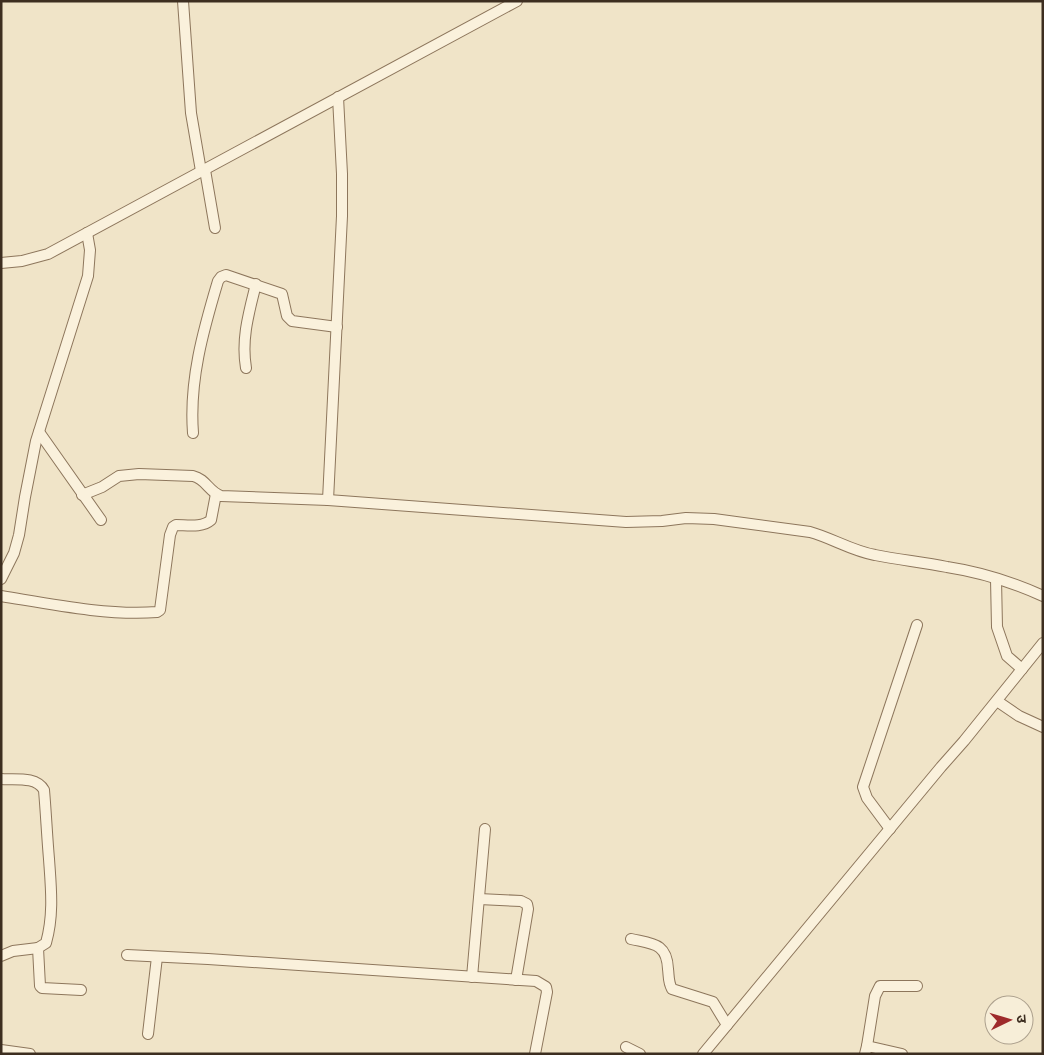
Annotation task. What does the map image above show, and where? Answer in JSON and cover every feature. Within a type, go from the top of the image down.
[{"type":"street","points":[[183,1],[191,113],[215,228]]},
{"type":"street","points":[[1,263],[22,261],[48,254],[517,1]]},
{"type":"street","points":[[328,500],[342,182],[338,97]]},
{"type":"street","points":[[1,579],[14,553],[39,432],[88,276],[90,250],[87,233]]},
{"type":"street","points":[[193,433],[195,376],[206,321],[218,281],[221,277],[226,275],[282,294],[287,316],[292,321],[337,327]]},
{"type":"street","points":[[246,368],[244,337],[256,284]]},
{"type":"street","points":[[39,432],[101,520]]},
{"type":"street","points":[[82,495],[102,487],[119,476],[139,474],[199,477],[216,494],[221,496],[328,500],[626,522],[686,518],[723,520],[810,532],[862,552],[950,567],[1021,586],[1043,596]]},
{"type":"street","points":[[1,596],[58,605],[139,614],[157,612],[160,610],[170,534],[173,527],[209,523],[216,494]]},
{"type":"street","points":[[996,579],[997,627],[1007,656],[1022,669]]},
{"type":"street","points":[[890,829],[867,798],[863,787],[917,625]]},
{"type":"street","points":[[703,1054],[1043,643]]},
{"type":"street","points":[[996,701],[1019,716],[1043,727]]},
{"type":"street","points":[[1,779],[35,781],[41,784],[44,790],[52,897],[46,943],[38,948],[12,951],[1,956]]},
{"type":"street","points":[[472,977],[485,829]]},
{"type":"street","points":[[479,899],[527,904],[528,909],[516,980]]},
{"type":"street","points":[[632,939],[659,946],[666,953],[669,984],[672,989],[714,1002],[727,1025]]},
{"type":"street","points":[[38,948],[41,987],[81,990]]},
{"type":"street","points":[[127,955],[536,981],[546,987],[547,992],[535,1054]]},
{"type":"street","points":[[148,1034],[156,957]]},
{"type":"street","points":[[902,1054],[866,1050],[875,996],[880,986],[918,986]]},
{"type":"street","points":[[626,1047],[640,1054]]},
{"type":"street","points":[[1,1050],[30,1054]]}]
